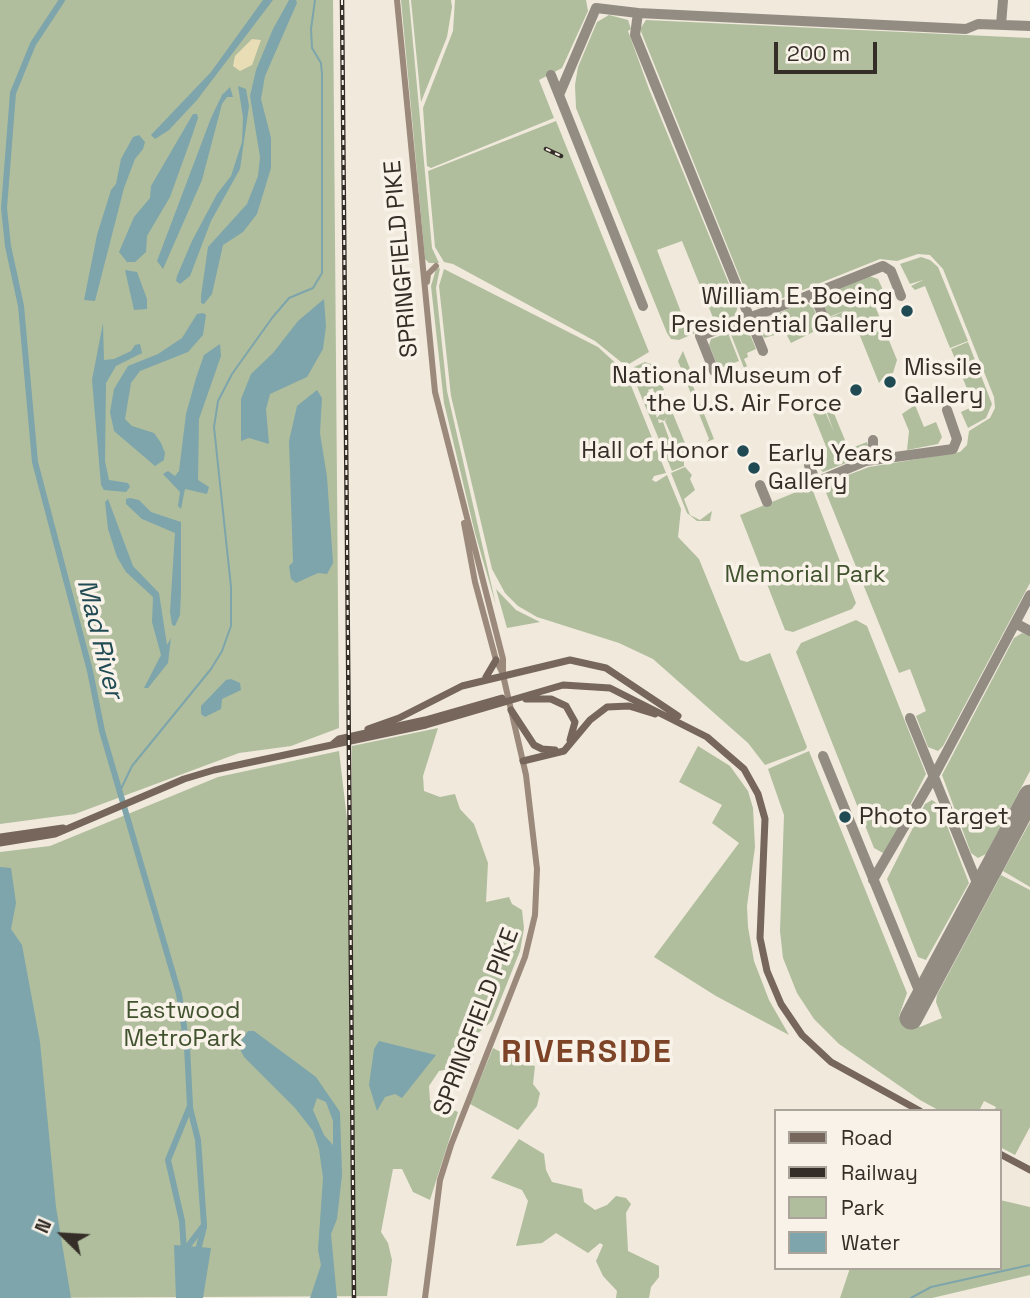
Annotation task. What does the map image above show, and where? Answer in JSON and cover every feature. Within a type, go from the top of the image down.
[{"type":"main road","name":"SPRINGFIELD PIKE","points":[[397,0],[435,393],[503,659],[503,674]]},
{"type":"main road","points":[[425,297],[427,276],[436,266]]},
{"type":"main road","name":"SPRINGFIELD PIKE","points":[[425,1298],[434,1211],[445,1164],[521,970],[533,930],[537,869],[523,761],[503,674],[496,660],[474,578],[463,511]]},
{"type":"main road","points":[[483,680],[492,671],[496,660]]},
{"type":"main road","points":[[360,735],[453,691],[483,680],[551,662],[588,661],[622,677],[678,716],[733,749],[753,774],[762,792],[769,817],[764,933],[776,984],[806,1032],[834,1059],[867,1083]]},
{"type":"main road","points":[[515,698],[567,681],[594,680],[625,689],[678,716]]},
{"type":"main road","points":[[0,843],[43,837],[195,775],[321,746],[335,740],[426,725],[563,685],[598,685],[629,695],[707,737],[744,769],[763,810],[766,836],[760,927],[764,960],[775,991],[789,1017],[814,1048],[841,1069],[916,1109]]},
{"type":"main road","points":[[515,698],[551,699],[570,711],[575,722],[574,732],[565,745],[523,761]]},
{"type":"main road","points":[[523,761],[564,751],[595,716],[615,706],[649,711],[707,737]]},
{"type":"main road","points":[[512,710],[534,745],[555,750]]},
{"type":"main road","points":[[0,836],[67,828]]},
{"type":"main road","points":[[1002,1155],[1030,1170]]},
{"type":"green space","points":[[0,0],[333,0],[339,728],[291,746],[239,753],[75,814],[0,824]]},
{"type":"green space","points":[[401,0],[409,0],[432,248],[439,263],[429,263],[425,259]]},
{"type":"green space","points":[[411,0],[451,0],[452,7],[447,37],[421,102]]},
{"type":"green space","points":[[455,0],[586,0],[588,11],[562,68],[539,80],[554,118],[431,168],[427,166],[423,108],[453,31]]},
{"type":"green space","points":[[609,15],[628,20],[631,29],[628,31],[649,89],[738,306],[735,316],[716,325],[682,241],[657,250],[686,325],[705,318],[711,326],[679,340],[671,339],[667,333],[576,108],[575,85],[578,67],[597,22]]},
{"type":"green space","points":[[646,20],[1030,38],[1030,583],[938,751],[928,747],[916,716],[926,711],[910,669],[899,673],[825,490],[827,483],[869,467],[960,452],[967,445],[969,431],[990,418],[995,408],[994,397],[943,269],[930,255],[918,254],[897,261],[880,259],[758,308],[751,305],[640,29]]},
{"type":"green space","points":[[556,121],[649,352],[629,364],[621,362],[595,341],[453,264],[444,262],[435,247],[428,171]]},
{"type":"green space","points":[[921,257],[938,267],[968,341],[950,348],[925,286],[915,290],[911,286],[923,280],[910,284],[900,264]]},
{"type":"green space","points":[[440,268],[436,288],[447,391],[496,605],[475,533],[444,403],[431,286],[436,269]]},
{"type":"green space","points":[[444,269],[598,347],[621,368],[630,383],[666,473],[654,476],[652,480],[656,482],[667,475],[681,509],[678,537],[699,559],[740,660],[747,662],[770,653],[807,747],[805,750],[765,765],[748,743],[653,659],[619,643],[537,617],[518,606],[505,593],[492,569],[451,396],[439,286]]},
{"type":"green space","points":[[869,276],[878,279],[888,301],[875,306],[897,360],[893,373],[886,374],[879,383],[850,311],[850,316],[832,323],[829,318],[849,309],[829,317],[823,303],[827,293]]},
{"type":"green space","points":[[805,302],[813,307],[818,319],[814,322],[819,322],[821,328],[791,343],[785,332],[764,338],[759,326],[762,320]]},
{"type":"green space","points":[[742,328],[749,332],[756,349],[747,353],[748,357],[744,359],[747,366],[744,368],[730,332]]},
{"type":"green space","points":[[728,333],[739,361],[723,367],[716,362],[709,345],[711,339]]},
{"type":"green space","points":[[968,342],[992,404],[986,418],[968,428],[961,412],[974,406],[951,349]]},
{"type":"green space","points":[[683,351],[694,379],[691,381],[714,439],[707,442],[709,439],[678,361]]},
{"type":"green space","points":[[645,362],[654,365],[664,390],[654,394],[653,388],[648,390],[659,413],[657,418],[660,414],[666,414],[661,413],[654,396],[664,392],[687,448],[695,447],[685,455],[679,453],[665,421],[667,417],[664,421],[658,419],[659,423],[663,422],[675,455],[684,456],[684,466],[672,471],[632,374],[634,367]]},
{"type":"green space","points":[[915,405],[924,427],[936,422],[942,437],[938,444],[907,450],[909,431],[902,414]]},
{"type":"green space","points":[[824,409],[834,432],[827,413],[833,411],[847,445],[841,449],[867,442],[869,449],[866,455],[823,472],[814,463],[827,458],[827,449],[813,414]]},
{"type":"green space","points":[[685,467],[692,475],[690,479],[695,490],[684,499],[690,515],[700,520],[712,511],[710,521],[697,521],[687,513],[671,473]]},
{"type":"green space","name":"Memorial Park","points":[[811,486],[856,603],[852,609],[793,632],[785,630],[740,515]]},
{"type":"green space","points":[[496,589],[516,610],[540,622],[507,628]]},
{"type":"green space","points":[[856,620],[867,626],[926,774],[883,853],[874,848],[796,652],[801,643]]},
{"type":"green space","points":[[1022,633],[1030,636],[1030,771],[986,854],[978,858],[971,853],[942,775],[1014,638]]},
{"type":"green space","name":"Eastwood MetroPark","points":[[438,728],[423,776],[424,791],[440,797],[455,794],[460,809],[474,824],[488,863],[486,902],[509,897],[512,904],[522,910],[524,928],[520,951],[492,1021],[467,1043],[474,1055],[470,1066],[461,1074],[453,1068],[439,1071],[429,1086],[430,1101],[458,1112],[430,1200],[413,1192],[402,1169],[393,1169],[381,1232],[388,1243],[392,1260],[387,1296],[0,1298],[0,852],[50,846],[218,777],[339,751],[352,862],[352,746]]},
{"type":"green space","points":[[698,746],[730,766],[748,791],[753,808],[755,847],[747,906],[748,927],[754,961],[769,1000],[789,1035],[716,996],[654,957],[739,843],[712,823],[722,805],[679,782]]},
{"type":"green space","points":[[809,751],[907,993],[899,1016],[920,1027],[942,1018],[936,1002],[937,995],[1001,875],[1030,890],[1030,1127],[1015,1155],[1002,1148],[1002,1109],[995,1109],[996,1107],[984,1101],[980,1109],[936,1109],[920,1100],[839,1044],[814,1019],[797,993],[783,958],[780,931],[784,815],[768,769]]},
{"type":"green space","points":[[932,800],[939,805],[969,883],[926,960],[918,957],[887,879],[925,804]]},
{"type":"green space","points":[[1030,822],[1030,887],[1003,871]]},
{"type":"green space","points":[[493,1048],[524,1064],[535,1066],[533,1084],[540,1093],[537,1106],[518,1130],[470,1104]]},
{"type":"green space","points":[[519,1139],[544,1154],[546,1170],[552,1182],[582,1189],[584,1202],[595,1210],[607,1205],[616,1196],[626,1198],[631,1204],[626,1213],[628,1251],[659,1266],[659,1277],[651,1287],[649,1298],[616,1298],[617,1291],[603,1276],[596,1261],[603,1245],[600,1243],[588,1253],[556,1233],[542,1243],[516,1246],[528,1201],[522,1190],[491,1178]]},
{"type":"green space","points":[[1002,1200],[1030,1207],[1030,1275],[932,1298],[840,1298],[849,1270],[1002,1270]]},
{"type":"sand","points":[[252,39],[261,40],[252,65],[240,71],[233,66],[235,56]]},
{"type":"water","points":[[263,0],[273,0],[197,100],[169,130],[155,139],[151,135],[211,72]]},
{"type":"water","points":[[289,0],[296,0],[297,3],[265,76],[261,99],[271,138],[271,168],[257,214],[243,232],[223,245],[212,294],[204,304],[201,303],[201,296],[208,247],[247,204],[258,176],[260,157],[250,96],[256,70],[273,29]]},
{"type":"water","points":[[238,86],[246,89],[249,106],[240,169],[211,221],[190,276],[180,284],[176,281],[177,276],[192,241],[217,194],[231,176],[242,142],[243,117]]},
{"type":"water","points":[[230,87],[233,97],[227,97],[222,104],[202,180],[163,269],[157,261],[211,118],[222,95]]},
{"type":"water","points":[[193,114],[197,114],[198,118],[192,136],[170,197],[147,236],[146,252],[135,262],[127,262],[119,252],[134,217],[150,198],[151,186]]},
{"type":"water","points":[[139,135],[145,142],[124,188],[95,301],[84,300],[97,235],[111,190],[116,184],[121,159],[133,137]]},
{"type":"water","points":[[125,270],[137,272],[147,299],[147,309],[134,310]]},
{"type":"water","points":[[324,299],[326,326],[323,349],[307,377],[270,394],[266,409],[269,444],[249,438],[241,441],[241,399],[251,374],[273,353],[298,321]]},
{"type":"water","points":[[197,314],[206,315],[203,335],[188,352],[140,371],[131,383],[125,419],[132,426],[154,433],[161,443],[165,453],[164,460],[155,466],[114,431],[110,412],[114,389],[128,366],[158,354],[182,338]]},
{"type":"water","points":[[103,323],[104,360],[114,359],[140,344],[142,353],[116,366],[106,383],[105,461],[109,480],[128,483],[130,487],[126,492],[104,490],[101,485],[92,380]]},
{"type":"water","points":[[220,344],[221,356],[199,419],[198,480],[209,487],[207,494],[185,489],[181,509],[178,506],[180,492],[163,474],[168,471],[175,476],[179,471],[186,414],[196,378],[204,355]]},
{"type":"water","points":[[317,390],[322,398],[320,433],[327,477],[333,563],[327,574],[318,573],[296,583],[291,579],[289,566],[293,562],[289,441],[297,406]]},
{"type":"water","points":[[108,499],[133,566],[159,593],[167,645],[171,638],[168,663],[148,688],[144,688],[161,655],[152,622],[153,597],[126,572],[117,557],[108,529],[105,502]]},
{"type":"water","points":[[126,499],[139,500],[151,512],[181,522],[180,615],[175,626],[172,625],[170,612],[175,533],[142,519],[126,504]]},
{"type":"water","points":[[226,680],[240,683],[241,690],[222,699],[221,709],[205,717],[201,714],[201,706]]},
{"type":"water","points":[[0,867],[11,868],[16,903],[11,929],[22,945],[40,1042],[56,1207],[71,1298],[0,1298]]},
{"type":"water","points":[[248,1031],[254,1031],[316,1077],[340,1112],[342,1175],[337,1219],[331,1234],[337,1298],[310,1298],[321,1265],[318,1250],[323,1178],[319,1149],[313,1131],[295,1108],[244,1057],[240,1042]],"holes":[[[317,1098],[326,1102],[333,1121],[333,1145],[324,1135],[313,1110]]]},
{"type":"water","points":[[379,1041],[436,1055],[402,1098],[395,1094],[385,1097],[377,1111],[369,1085],[374,1049]]},
{"type":"water","points":[[174,1245],[211,1248],[203,1298],[176,1298]]},
{"type":"waterway","name":"Mad River","points":[[62,0],[33,44],[13,93],[4,208],[8,246],[21,306],[35,462],[90,671],[102,731],[179,994],[187,1046],[190,1106],[168,1160],[182,1221],[184,1251]]},
{"type":"waterway","points":[[120,791],[132,766],[211,669],[222,651],[231,626],[231,587],[214,427],[218,401],[232,374],[272,318],[289,298],[313,288],[322,273],[322,74],[321,63],[312,48],[311,29],[315,0]]},
{"type":"waterway","points":[[185,1250],[204,1225],[198,1140],[190,1108]]},
{"type":"waterway","name":"Mad River","points":[[197,1254],[204,1227]]},
{"type":"waterway","points":[[911,1298],[931,1287],[1030,1265]]},
{"type":"taxiway","points":[[1001,25],[1003,0]]},
{"type":"taxiway","points":[[559,95],[596,8],[638,13],[966,29],[978,24],[1030,26]]},
{"type":"taxiway","points":[[638,13],[635,35],[763,351]]},
{"type":"taxiway","points":[[551,75],[643,306]]},
{"type":"taxiway","points":[[805,297],[883,266],[891,271],[901,296]]},
{"type":"taxiway","points":[[714,371],[700,336],[808,296],[817,302],[827,325]]},
{"type":"taxiway","points":[[866,461],[953,449],[957,439],[947,410]]},
{"type":"taxiway","points":[[809,465],[816,482],[866,461],[873,453],[873,440]]},
{"type":"taxiway","points":[[760,485],[767,502]]},
{"type":"taxiway","points":[[873,880],[934,776],[1030,595]]},
{"type":"taxiway","points":[[1015,623],[1030,631]]},
{"type":"taxiway","points":[[910,718],[980,890]]},
{"type":"taxiway","points":[[823,756],[922,998]]},
{"type":"runway","points":[[911,1018],[1030,796]]},
{"type":"railway","points":[[342,0],[354,1298]]},
{"type":"railway","points":[[546,149],[561,156]]},
{"type":"place","name":"William E. Boeing Presidential Gallery","points":[[907,311]]},
{"type":"place","name":"Missile Gallery","points":[[890,382]]},
{"type":"place","name":"National Museum of the U.S. Air Force","points":[[856,390]]},
{"type":"place","name":"Hall of Honor","points":[[743,451]]},
{"type":"place","name":"Early Years Gallery","points":[[754,468]]},
{"type":"place","name":"Photo Target","points":[[845,817]]},
{"type":"district","name":"RIVERSIDE","points":[[587,1053]]}]
